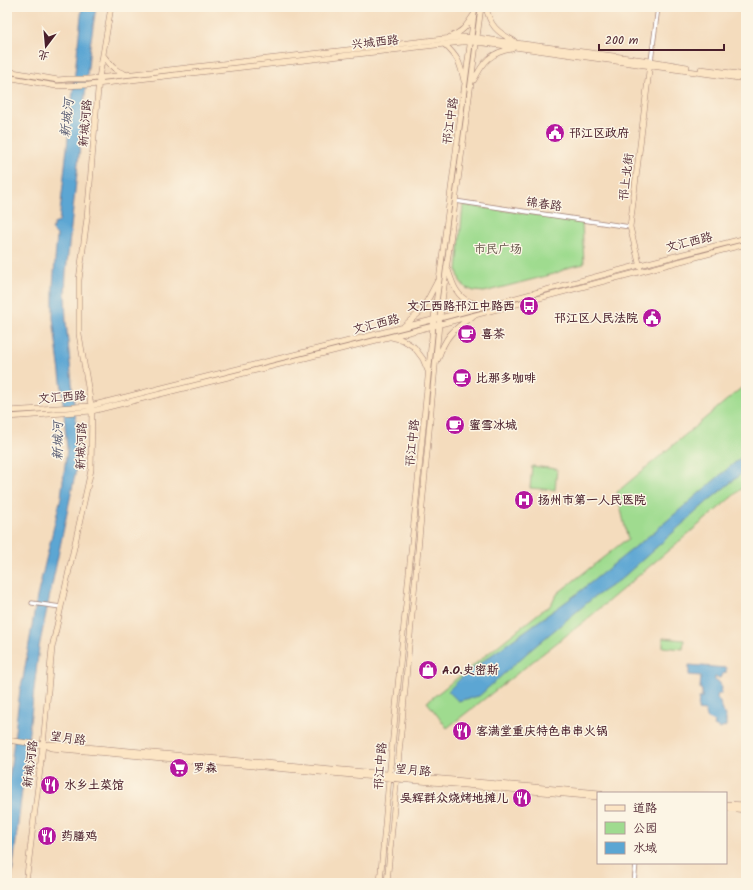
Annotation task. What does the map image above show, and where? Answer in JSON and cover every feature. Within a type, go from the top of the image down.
[{"type":"main road","name":"新城河路","points":[[26,883],[43,745],[52,648],[91,470],[91,409],[79,334],[79,280],[87,218],[99,81],[111,7]]},
{"type":"main road","name":"邗江中路","points":[[474,40],[475,7]]},
{"type":"main road","name":"邗江中路","points":[[387,883],[434,372],[438,320],[439,278],[474,40],[481,7]]},
{"type":"main road","points":[[486,7],[492,25],[517,46]]},
{"type":"main road","points":[[468,84],[459,62],[444,42],[465,28],[474,13]]},
{"type":"main road","name":"兴城西路","points":[[7,77],[49,85],[89,86],[99,81],[128,75],[474,40],[650,64],[746,79]]},
{"type":"main road","name":"兴城西路","points":[[7,72],[58,80],[89,79],[99,81],[444,42]]},
{"type":"main road","points":[[468,84],[480,67],[491,57],[502,50],[517,46]]},
{"type":"main road","points":[[103,55],[111,66],[118,72],[128,75]]},
{"type":"main road","name":"兴城西路","points":[[650,64],[687,67],[746,75]]},
{"type":"main road","name":"邗上北街","points":[[642,272],[630,227],[650,64]]},
{"type":"main road","name":"邗江中路","points":[[438,320],[447,265],[468,84]]},
{"type":"main road","name":"文汇西路","points":[[91,409],[438,320],[746,238]]},
{"type":"main road","name":"文汇西路","points":[[7,411],[60,411],[91,409],[433,326],[438,320],[474,315],[746,244]]},
{"type":"main road","points":[[447,265],[453,284],[460,296],[470,302],[487,306]]},
{"type":"main road","points":[[402,328],[419,313],[439,278]]},
{"type":"main road","points":[[434,372],[442,348],[448,336],[474,315]]},
{"type":"main road","name":"邗江中路","points":[[380,883],[433,326]]},
{"type":"main road","points":[[388,337],[404,340],[414,347],[423,359],[429,374]]},
{"type":"main road","name":"文汇西路","points":[[7,417],[60,411]]},
{"type":"main road","name":"望月路","points":[[10,740],[43,745],[51,748],[389,776],[597,796]]},
{"type":"main road","name":"望月路","points":[[396,777],[597,793]]},
{"type":"main road","points":[[727,804],[746,805]]},
{"type":"main road","points":[[727,808],[746,810]]},
{"type":"street","points":[[650,64],[658,7]]},
{"type":"street","name":"锦春路","points":[[455,201],[630,227]]},
{"type":"street","points":[[32,603],[61,607]]},
{"type":"street","points":[[634,883],[636,864]]},
{"type":"green space","name":"市民广场","points":[[463,205],[582,221],[584,264],[570,267],[554,274],[484,292],[466,288],[460,281],[457,270]]},
{"type":"green space","points":[[746,384],[746,485],[586,620],[447,728],[427,702],[544,609],[549,607],[558,593],[623,542],[628,540],[617,492]]},
{"type":"green space","points":[[532,466],[557,469],[555,490],[530,488]]},
{"type":"green space","points":[[663,638],[684,640],[683,649],[663,647]]},
{"type":"water","points":[[82,7],[96,7],[90,46],[66,272],[65,294],[66,322],[78,449],[76,470],[39,647],[11,883],[7,883],[8,789],[20,690],[37,597],[61,497],[67,449],[62,389],[53,318],[53,286],[57,235],[52,229],[54,224],[59,222]]},
{"type":"water","points":[[746,453],[746,470],[707,502],[620,580],[593,598],[527,653],[479,696],[458,701],[448,691],[465,674],[574,596],[655,531]]},
{"type":"water","points":[[689,665],[726,668],[726,673],[722,674],[720,678],[715,677],[715,681],[719,682],[722,687],[721,694],[718,694],[717,697],[726,719],[726,726],[720,729],[714,726],[715,723],[708,719],[705,711],[698,710],[699,698],[702,698],[702,690],[700,689],[701,676],[689,675]]},
{"type":"place","name":"邗江区政府","points":[[555,133]]},
{"type":"place","name":"文汇西路邗江中路西","points":[[529,306]]},
{"type":"place","name":"邗江区人民法院","points":[[652,318]]},
{"type":"place","name":"喜茶","points":[[467,334]]},
{"type":"place","name":"比那多咖啡","points":[[462,378]]},
{"type":"place","name":"蜜雪冰城","points":[[455,425]]},
{"type":"place","name":"扬州市第一人民医院","points":[[524,500]]},
{"type":"place","name":"A.O.史密斯","points":[[428,670]]},
{"type":"place","name":"客满堂重庆特色串串火锅","points":[[462,731]]},
{"type":"place","name":"罗森","points":[[179,768]]},
{"type":"place","name":"水乡土菜馆","points":[[50,785]]},
{"type":"place","name":"吴辉群众烧烤地摊儿","points":[[522,798]]},
{"type":"place","name":"药膳鸡","points":[[47,836]]},
{"type":"water label","name":"新城河","points":[[66,118]]},
{"type":"water label","name":"新城河","points":[[57,441]]}]
